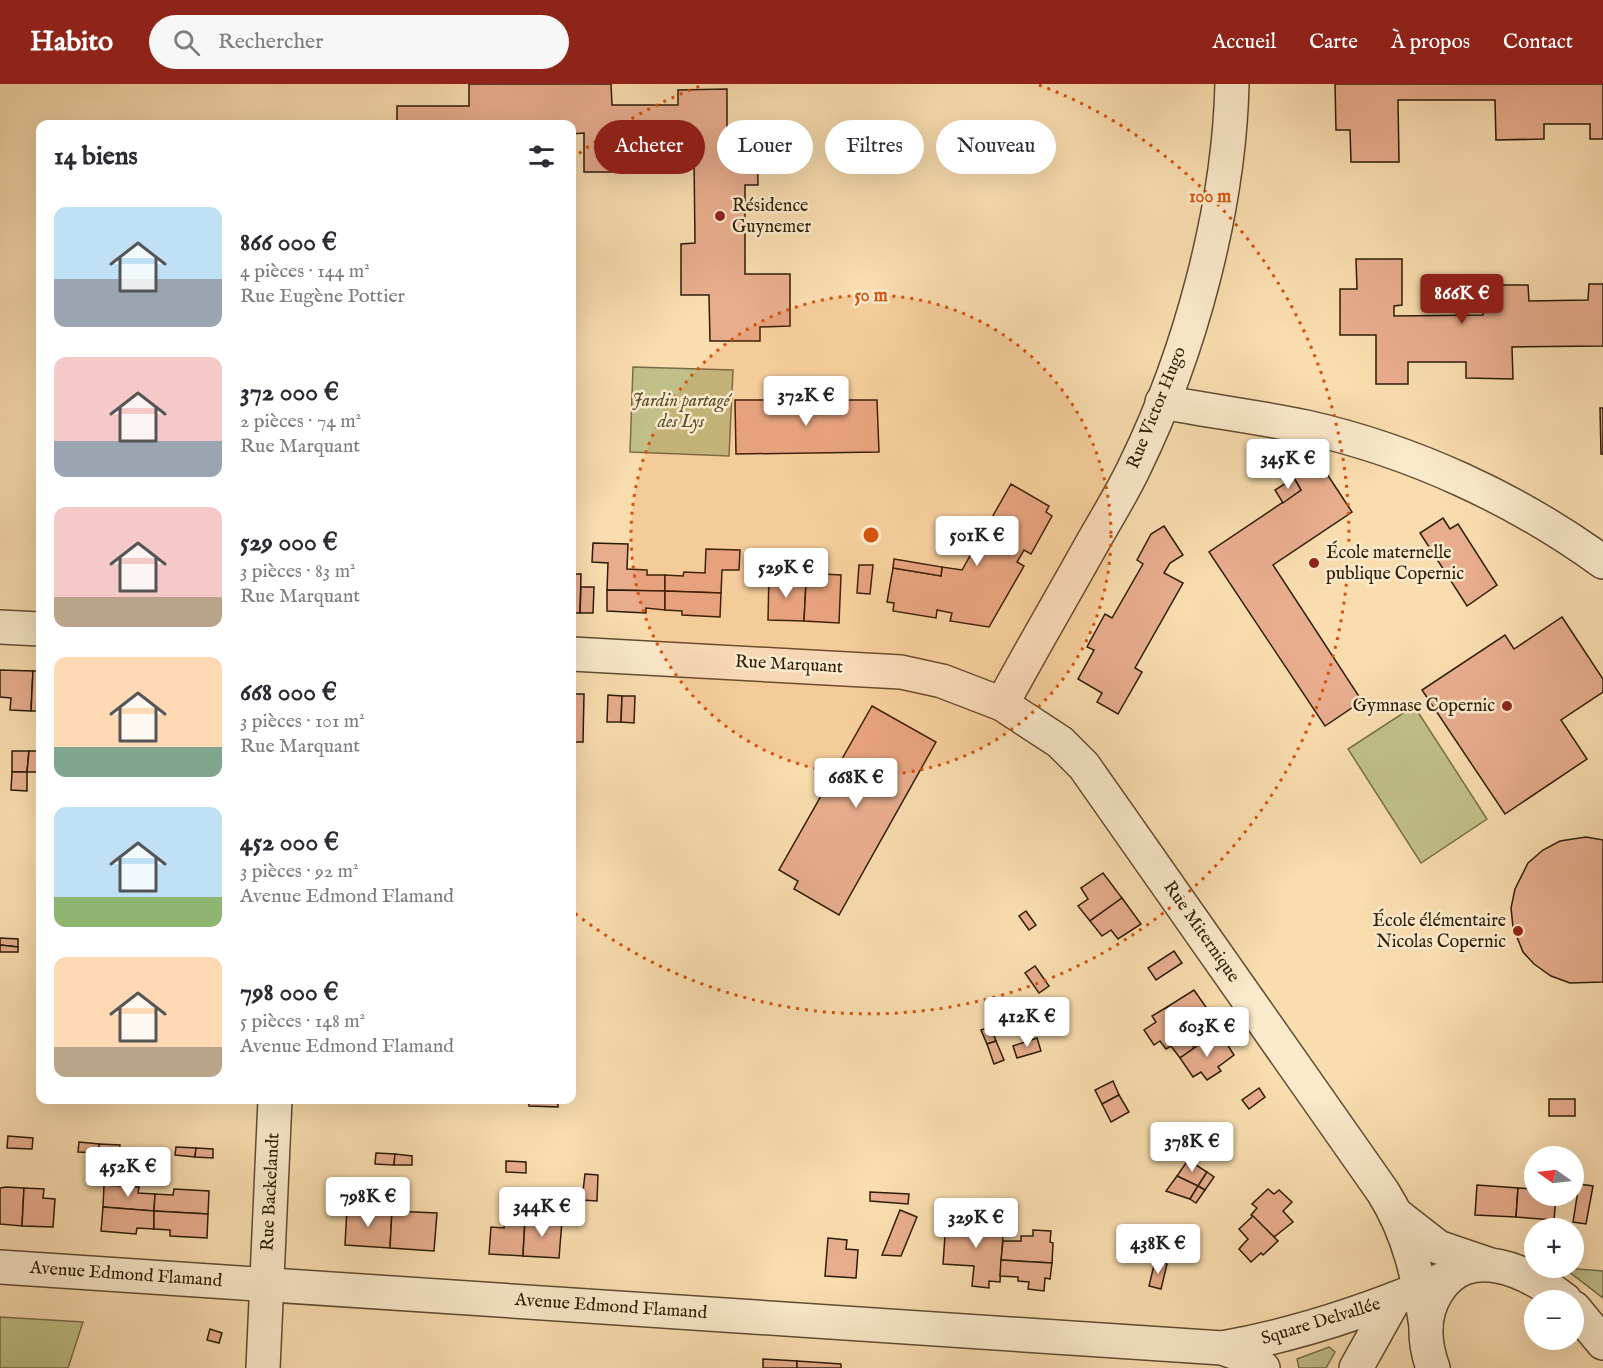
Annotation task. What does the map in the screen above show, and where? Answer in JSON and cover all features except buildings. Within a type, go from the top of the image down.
[{"type":"street","name":"Rue Victor Hugo","points":[[1002,704],[1135,466],[1162,402],[1189,325],[1214,229],[1223,177],[1232,84]]},
{"type":"street","points":[[1162,402],[1308,428],[1363,442],[1435,468],[1513,506],[1603,562]]},
{"type":"street","points":[[0,627],[36,629]]},
{"type":"street","name":"Rue Marquant","points":[[576,654],[901,672],[942,681],[1002,704]]},
{"type":"street","name":"Rue Miternique","points":[[1002,704],[1060,742],[1084,766],[1397,1215]]},
{"type":"street","name":"Rue Backelandt","points":[[263,1368],[275,1104]]},
{"type":"street","points":[[1397,1215],[1407,1294],[1426,1326]]},
{"type":"street","name":"Square Delvallée","points":[[1397,1215],[1438,1247],[1488,1264],[1521,1272],[1586,1320]]},
{"type":"street","name":"Square Delvallée","points":[[1222,1348],[1302,1331],[1407,1294],[1450,1276],[1464,1267],[1488,1264]]},
{"type":"street","name":"Avenue Edmond Flamand","points":[[0,1267],[1222,1348]]},
{"type":"street","points":[[1432,1368],[1426,1326],[1433,1298],[1450,1276]]},
{"type":"street","name":"Square Delvallée","points":[[1356,1368],[1407,1294]]},
{"type":"street","name":"Square Delvallée","points":[[1222,1348],[1245,1356],[1263,1368]]},
{"type":"green space","name":"Jardin partagé des Lys","points":[[633,367],[733,370],[729,456],[630,452]]},
{"type":"green space","points":[[1414,706],[1487,819],[1421,863],[1348,749]]},
{"type":"green space","points":[[1584,1270],[1603,1271],[1603,1298],[1577,1278],[1584,1278]]},
{"type":"green space","points":[[0,1317],[83,1322],[68,1368],[0,1368]]},
{"type":"green space","points":[[1329,1347],[1335,1352],[1326,1368],[1299,1368],[1297,1359]]},
{"type":"place","name":"Résidence Guynemer","points":[[720,216]]},
{"type":"place","name":"École maternelle publique Copernic","points":[[1314,563]]},
{"type":"place","name":"Gymnase Copernic","points":[[1507,706]]},
{"type":"place","name":"École élémentaire Nicolas Copernic","points":[[1518,931]]}]
